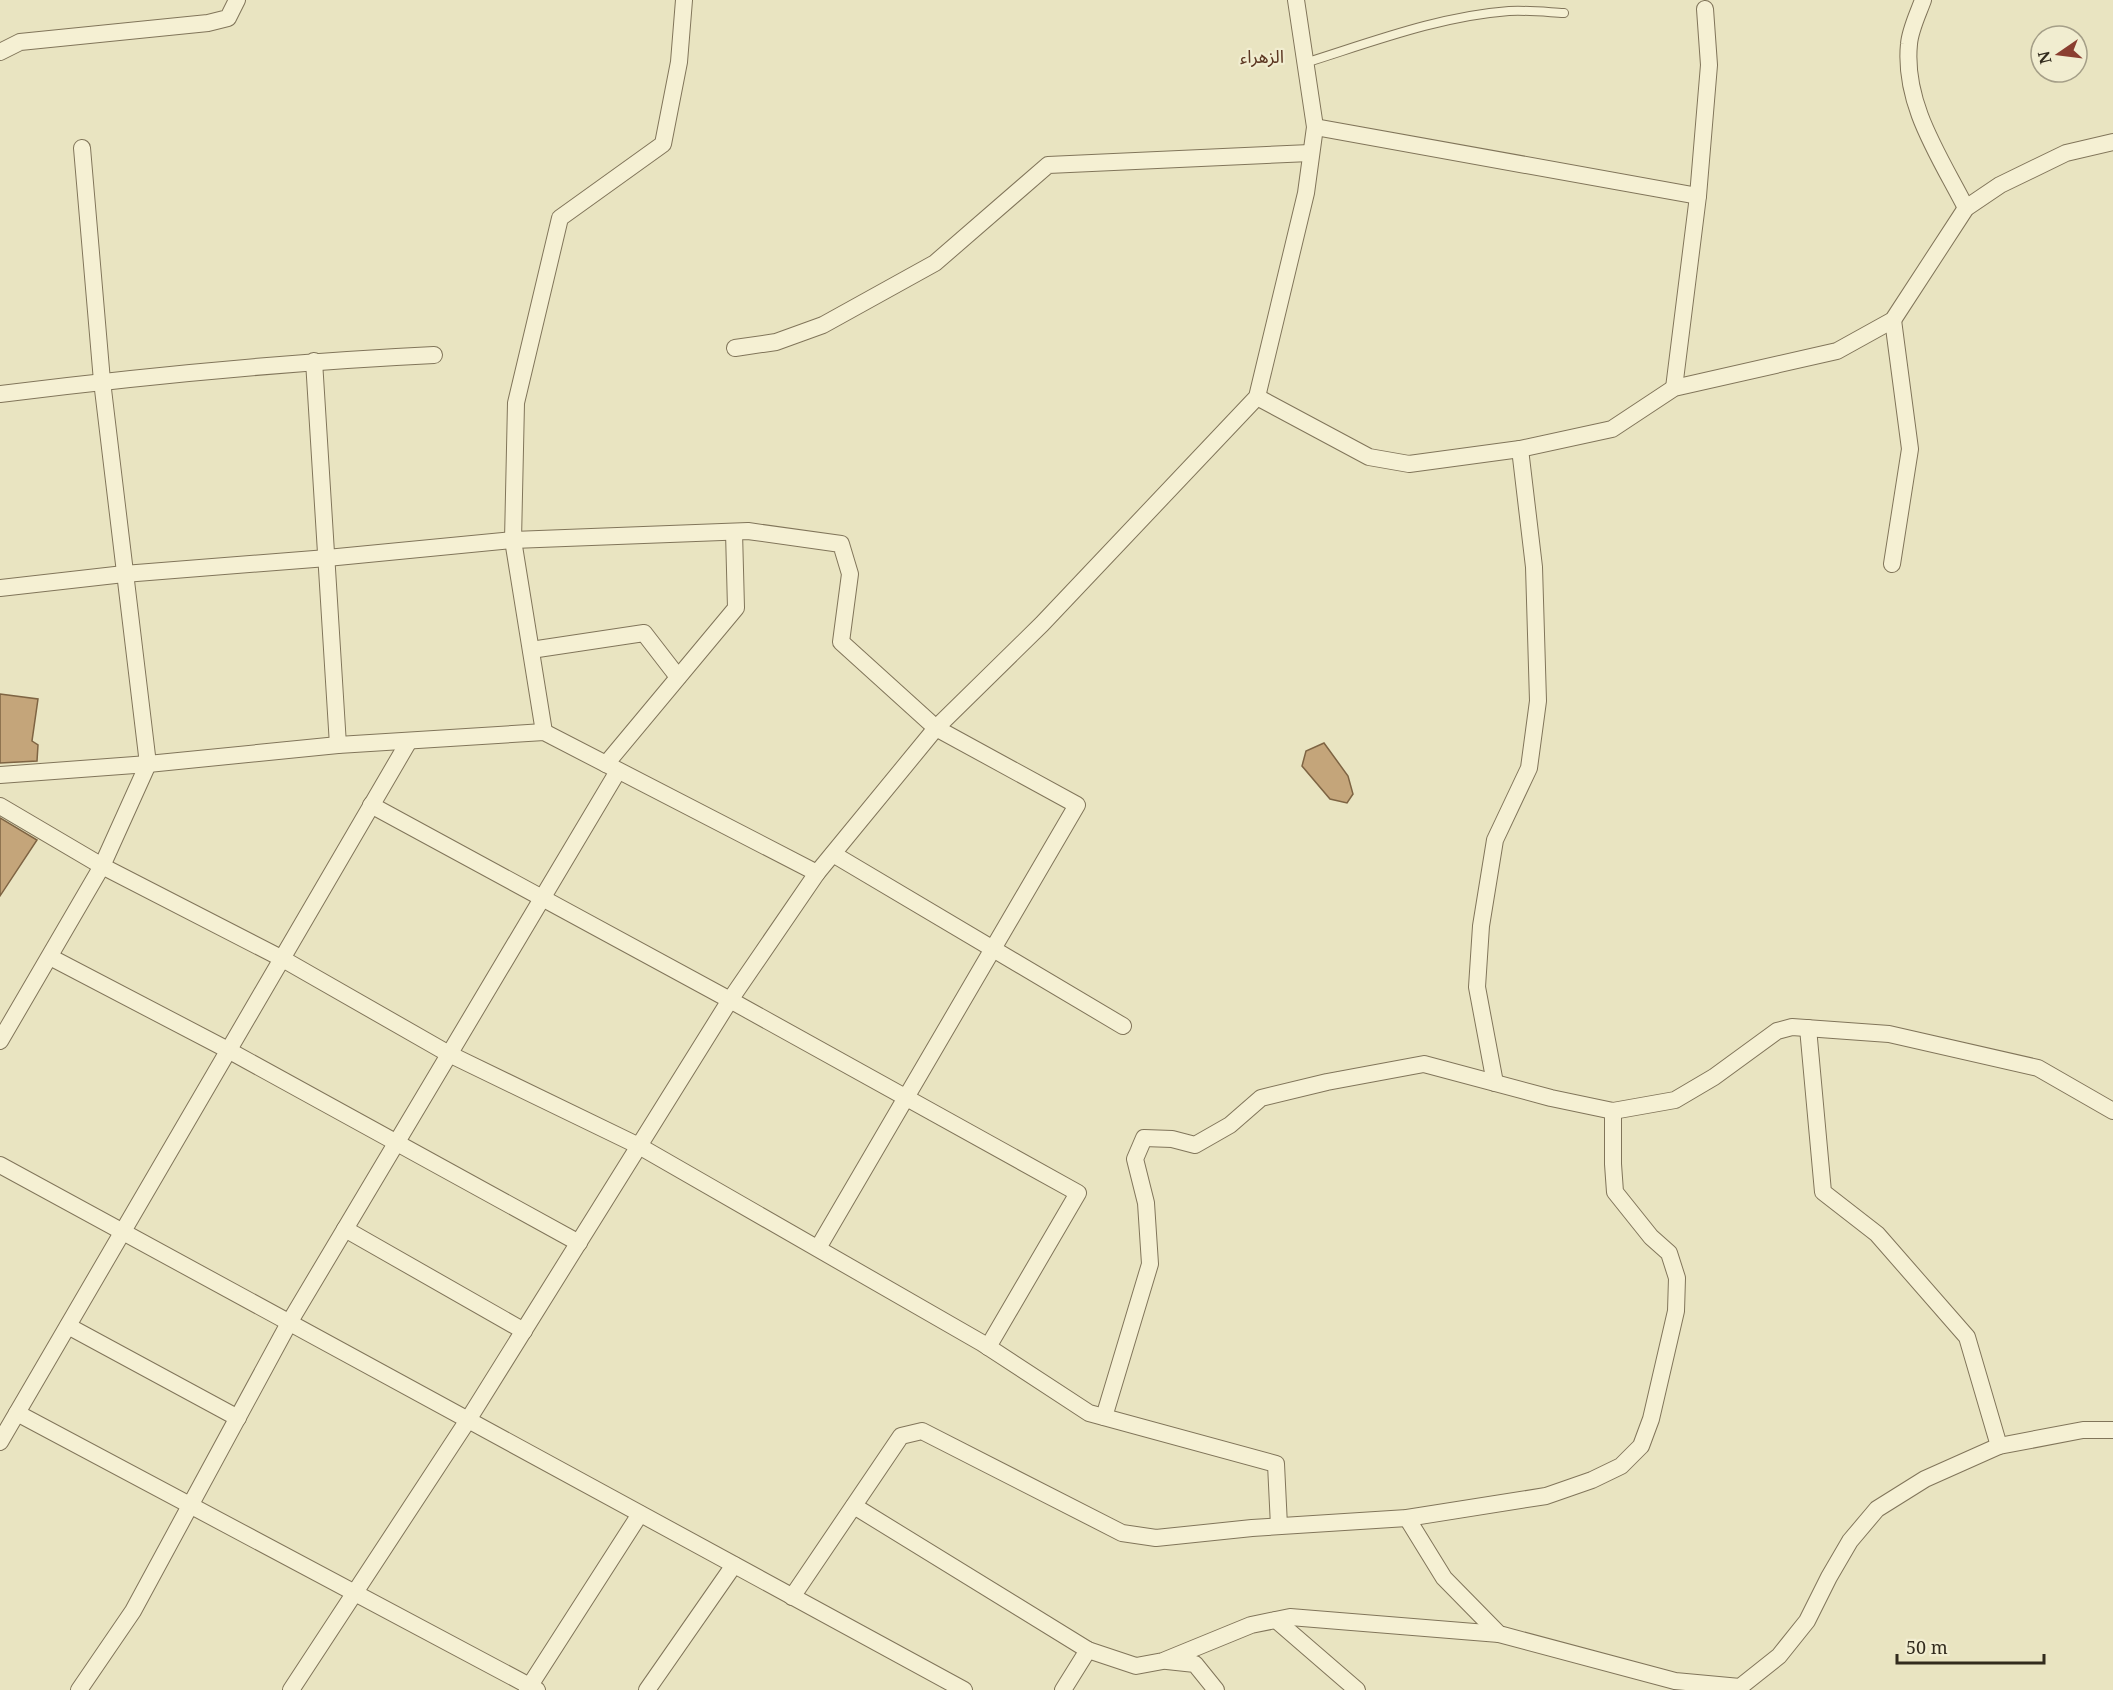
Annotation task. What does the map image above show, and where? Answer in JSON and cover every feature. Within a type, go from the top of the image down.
[{"type":"street","points":[[0,52],[20,42],[208,23],[228,18],[237,0]]},
{"type":"street","points":[[544,732],[513,540],[516,403],[560,218],[663,144],[679,62],[684,0]]},
{"type":"street","points":[[291,1690],[468,1420],[730,1000],[817,873],[936,728],[1042,624],[1257,398],[1306,193],[1315,126],[1296,0]]},
{"type":"street","points":[[1923,0],[1909,43],[1909,71],[1917,112],[1966,208]]},
{"type":"street","points":[[1674,388],[1698,196],[1709,65],[1705,9]]},
{"type":"street","points":[[1315,126],[1698,196]]},
{"type":"street","points":[[1257,398],[1369,457],[1409,464],[1521,449],[1612,429],[1674,388],[1837,351],[1893,320],[1966,208],[2000,185],[2066,153],[2113,142]]},
{"type":"street","points":[[0,1041],[102,866],[148,764],[102,381],[82,148]]},
{"type":"street","points":[[735,348],[776,342],[823,325],[935,263],[1048,165],[1310,153]]},
{"type":"street","points":[[1892,564],[1910,449],[1893,320]]},
{"type":"street","points":[[0,394],[102,381],[314,361],[434,355]]},
{"type":"street","points":[[314,361],[338,745]]},
{"type":"street","points":[[1495,1083],[1477,987],[1481,926],[1495,840],[1529,768],[1538,701],[1534,567],[1521,449]]},
{"type":"street","points":[[0,588],[124,574],[513,540],[748,531],[841,544],[850,574],[841,642],[936,728],[1077,805],[818,1248]]},
{"type":"street","points":[[80,1690],[133,1611],[289,1323],[542,898],[612,768],[678,677],[736,608],[734,532]]},
{"type":"street","points":[[531,650],[644,633],[678,677]]},
{"type":"street","points":[[0,775],[148,764],[338,745],[544,732],[817,873]]},
{"type":"street","points":[[0,1442],[409,741]]},
{"type":"street","points":[[371,805],[1078,1193],[988,1347]]},
{"type":"street","points":[[0,806],[102,866],[281,958],[449,1054],[639,1146],[988,1347],[1089,1413],[1276,1464],[1279,1526]]},
{"type":"street","points":[[833,854],[1123,1026]]},
{"type":"street","points":[[50,957],[228,1050],[579,1243]]},
{"type":"street","points":[[1104,1418],[1150,1264],[1146,1203],[1135,1159],[1144,1138],[1172,1139],[1195,1145],[1230,1125],[1262,1098],[1327,1082],[1424,1064],[1613,1112],[1675,1100],[1714,1077],[1777,1031],[1792,1027],[1889,1034],[2038,1068],[2113,1111]]},
{"type":"street","points":[[1808,1028],[1822,1192],[1877,1234],[1967,1337],[1999,1446]]},
{"type":"street","points":[[792,1597],[901,1436],[922,1431],[1122,1533],[1156,1538],[1279,1526],[1407,1518],[1546,1496],[1592,1480],[1621,1466],[1641,1446],[1651,1419],[1676,1311],[1677,1278],[1669,1253],[1651,1238],[1615,1192],[1613,1112]]},
{"type":"street","points":[[0,1165],[964,1690]]},
{"type":"street","points":[[345,1229],[524,1331]]},
{"type":"street","points":[[68,1326],[238,1418]]},
{"type":"street","points":[[17,1413],[531,1689],[640,1514]]},
{"type":"street","points":[[854,1506],[1089,1650],[1136,1666],[1163,1661],[1251,1625],[1290,1617],[1499,1634],[1674,1681],[1741,1688],[1779,1656],[1807,1621],[1828,1577],[1850,1541],[1877,1509],[1924,1479],[1999,1446],[2083,1430],[2113,1430]]},
{"type":"street","points":[[1407,1518],[1444,1578],[1499,1634]]},
{"type":"street","points":[[647,1690],[734,1565]]},
{"type":"street","points":[[1276,1620],[1357,1690]]},
{"type":"street","points":[[1063,1690],[1089,1650]]},
{"type":"street","points":[[1163,1661],[1195,1664],[1216,1690]]},
{"type":"lane","points":[[1305,63],[1400,33],[1478,15],[1511,11],[1564,13]]},
{"type":"building","points":[[0,694],[38,699],[32,741],[38,745],[37,761],[0,763]]},
{"type":"building","points":[[1324,743],[1348,776],[1353,794],[1347,803],[1330,799],[1302,766],[1306,751]]},
{"type":"building","points":[[0,818],[37,840],[0,896]]},
{"type":"district","name":"الزهراء","points":[[1262,57]]}]
